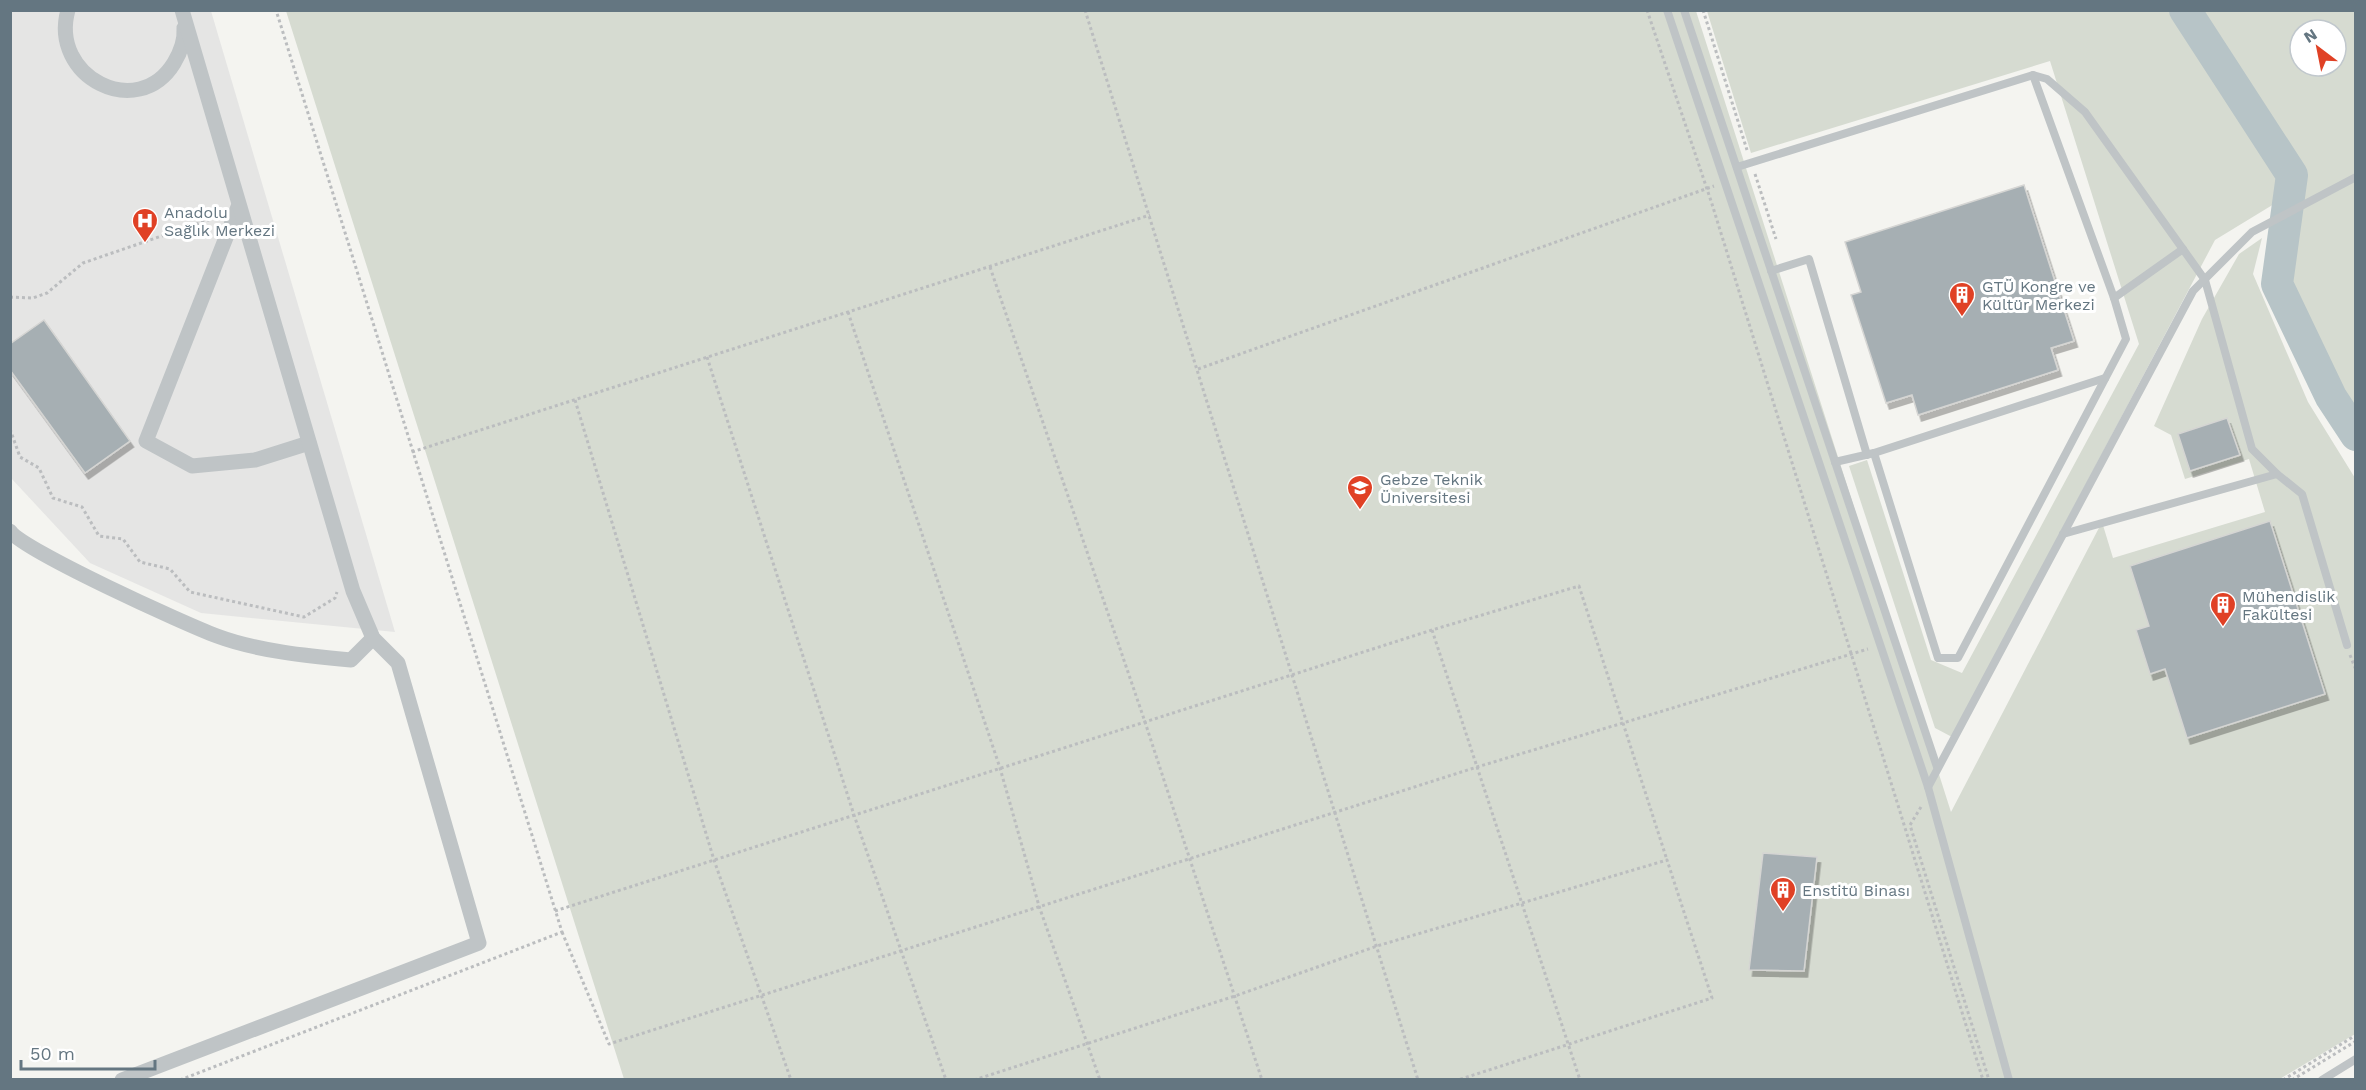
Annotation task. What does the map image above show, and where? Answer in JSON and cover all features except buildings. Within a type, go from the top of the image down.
[{"type":"street","points":[[68,10],[65,41],[72,59],[83,74],[99,85],[118,90],[137,89],[155,82],[170,69],[183,44],[182,12]]},
{"type":"street","points":[[122,1080],[479,943],[398,663],[373,638],[353,591],[182,12]]},
{"type":"street","points":[[238,207],[146,441],[192,466],[255,460],[309,443]]},
{"type":"street","points":[[10,531],[14,537],[47,556],[218,637],[300,655],[351,660],[373,638]]},
{"type":"lane","points":[[1667,10],[1929,789],[2009,1080]]},
{"type":"lane","points":[[1684,10],[1937,767]]},
{"type":"lane","points":[[1737,167],[2032,75],[2047,79],[2085,112],[2205,280],[2252,449],[2277,474],[2302,494],[2347,645]]},
{"type":"lane","points":[[1772,271],[1809,259],[1870,454],[1938,658],[1958,658],[2126,339],[2114,298],[2032,75]]},
{"type":"lane","points":[[1929,789],[1937,767],[2193,291],[2252,232],[2355,177]]},
{"type":"lane","points":[[2114,298],[2183,249]]},
{"type":"lane","points":[[1835,462],[1870,454],[2105,378]]},
{"type":"lane","points":[[2063,534],[2277,474]]},
{"type":"lane","points":[[2322,1080],[2355,1059]]},
{"type":"path","points":[[276,10],[555,911],[609,1044],[1623,721],[1882,644]]},
{"type":"path","points":[[1085,10],[1418,1080]]},
{"type":"path","points":[[1647,10],[1707,188],[1983,1080]]},
{"type":"path","points":[[1198,369],[1723,182]]},
{"type":"path","points":[[10,297],[33,298],[47,293],[83,263],[204,224],[238,207]]},
{"type":"path","points":[[412,452],[1150,215]]},
{"type":"path","points":[[990,267],[1145,722],[1262,1080]]},
{"type":"path","points":[[848,312],[1000,768],[1039,906],[1100,1080]]},
{"type":"path","points":[[707,357],[854,815],[946,1080]]},
{"type":"path","points":[[575,400],[714,860],[790,1080]]},
{"type":"path","points":[[555,911],[1293,674],[1579,586],[1712,998],[1458,1080]]},
{"type":"path","points":[[1432,630],[1580,1080]]},
{"type":"path","points":[[1929,789],[1910,825],[1989,1080]]},
{"type":"path","points":[[974,1080],[1235,996],[1377,945],[1667,860]]},
{"type":"path","points":[[180,1080],[562,932]]},
{"type":"path","points":[[2283,1080],[2355,1035]]},
{"type":"path","points":[[2292,1080],[2355,1041]]},
{"type":"shaded area","name":"Anadolu Sağlık Merkezi","points":[[11,11],[211,11],[395,632],[201,613],[90,563],[11,478]]},
{"type":"shaded area","name":"Gebze Teknik Üniversitesi","points":[[286,11],[1696,11],[1951,812],[2102,522],[2113,558],[2265,512],[2249,459],[2185,479],[2171,435],[2154,426],[2202,319],[2239,254],[2262,238],[2253,274],[2308,402],[2355,478],[2355,1034],[2278,1080],[624,1079]]},
{"type":"shaded area","points":[[1707,11],[2355,11],[2355,435],[2331,397],[2277,284],[2289,195],[2215,240],[1952,737],[1935,728],[1849,466],[1867,460],[1931,660],[1962,673],[2139,344],[2050,61],[1751,153]]},
{"type":"waterway","points":[[2185,10],[2292,175],[2277,284],[2331,397],[2356,435]]},
{"type":"place","name":"Anadolu Sağlık Merkezi","points":[[145,244]]},
{"type":"place","name":"GTÜ Kongre ve Kültür Merkezi","points":[[1962,318]]},
{"type":"place","name":"Gebze Teknik Üniversitesi","points":[[1360,511]]},
{"type":"place","name":"Mühendislik Fakültesi","points":[[2223,628]]},
{"type":"place","name":"Enstitü Binası","points":[[1783,913]]}]
